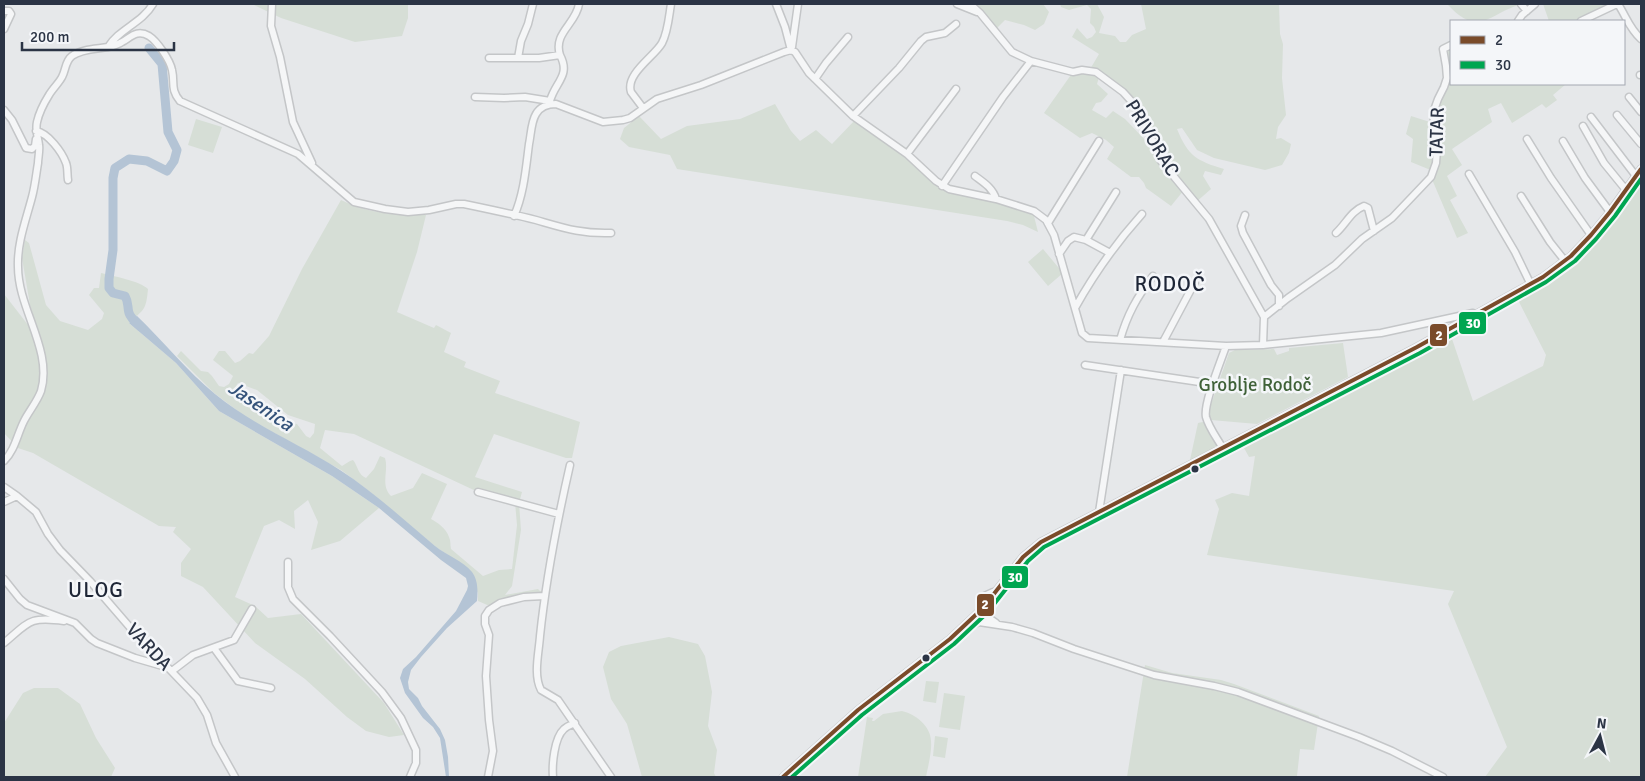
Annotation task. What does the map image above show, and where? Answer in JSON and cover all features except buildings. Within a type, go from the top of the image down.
[{"type":"street","points":[[108,47],[113,39],[142,18],[153,4]]},
{"type":"street","points":[[272,4],[270,26],[280,57],[293,122],[314,167]]},
{"type":"street","points":[[518,58],[521,41],[533,4]]},
{"type":"street","points":[[514,216],[522,188],[534,118],[540,109],[550,103],[565,68],[558,46],[561,35],[575,17],[579,4]]},
{"type":"street","points":[[643,108],[630,86],[640,68],[664,41],[671,4]]},
{"type":"street","points":[[776,4],[791,50],[795,52],[804,68],[853,116],[907,154],[942,186],[959,192],[996,199],[1041,215],[1048,223],[1054,235],[1084,335],[1092,339],[1226,346],[1263,345],[1381,333],[1480,312]]},
{"type":"street","points":[[791,50],[798,4]]},
{"type":"street","points":[[957,4],[980,13]]},
{"type":"street","name":"PRIVORAC","points":[[970,4],[980,13],[1012,52],[1031,61],[1072,72],[1082,70],[1096,72],[1123,92],[1139,112],[1148,128],[1161,161],[1209,219],[1264,317]]},
{"type":"street","points":[[1520,4],[1527,11]]},
{"type":"street","points":[[1519,20],[1535,4]]},
{"type":"street","points":[[1582,20],[1618,4],[1631,29],[1641,39]]},
{"type":"street","points":[[4,11],[9,11],[10,14],[4,29]]},
{"type":"street","points":[[853,116],[899,68],[921,41],[926,37],[945,33],[956,24]]},
{"type":"street","points":[[4,110],[12,120],[26,148],[32,149],[35,146],[37,120],[49,95],[62,77],[70,57],[79,53],[117,45],[135,34],[148,35],[153,39],[170,64],[174,92],[180,101],[288,148],[314,167],[348,198],[362,204],[408,212],[419,212],[449,205],[464,204],[583,233],[611,233]]},
{"type":"street","points":[[815,79],[848,37]]},
{"type":"street","name":"TATAR","points":[[1264,317],[1335,265],[1374,230],[1392,218],[1431,178],[1436,162],[1437,150],[1433,113],[1447,78],[1443,49],[1450,46]]},
{"type":"street","points":[[475,97],[519,97],[562,105],[609,123],[630,118],[643,108],[665,96],[701,85],[791,50]]},
{"type":"street","points":[[489,58],[540,58],[560,55]]},
{"type":"street","points":[[942,186],[997,104],[1031,61]]},
{"type":"street","points":[[907,154],[956,89]]},
{"type":"street","points":[[1629,97],[1641,112]]},
{"type":"street","points":[[1618,115],[1641,144]]},
{"type":"street","points":[[1591,117],[1636,176]]},
{"type":"street","points":[[1583,126],[1604,163],[1626,190]]},
{"type":"street","points":[[36,134],[41,132],[48,137],[61,154],[66,164],[68,180]]},
{"type":"street","points":[[4,461],[40,393],[42,384],[43,360],[24,306],[18,268],[20,239],[36,177],[39,144],[36,134]]},
{"type":"street","points":[[1527,139],[1551,178],[1591,235]]},
{"type":"street","points":[[1048,223],[1099,141]]},
{"type":"street","points":[[1562,141],[1585,178],[1610,212]]},
{"type":"street","points":[[783,777],[858,710],[952,637],[990,600],[1032,548],[1531,285],[1565,261],[1591,235],[1641,169]]},
{"type":"street","points":[[1469,174],[1516,252],[1531,285]]},
{"type":"street","points":[[975,176],[995,193],[996,199]]},
{"type":"street","points":[[1086,240],[1116,192]]},
{"type":"street","points":[[1521,196],[1550,242],[1565,261]]},
{"type":"street","points":[[1336,233],[1348,217],[1364,206],[1370,211],[1374,230]]},
{"type":"street","points":[[1075,308],[1092,278],[1142,214]]},
{"type":"street","points":[[1245,215],[1240,226],[1271,285],[1279,295],[1279,306]]},
{"type":"street","points":[[1060,254],[1071,238],[1078,237],[1110,253]]},
{"type":"street","points":[[1120,340],[1125,322],[1136,300],[1153,276]]},
{"type":"street","points":[[1164,342],[1196,280]]},
{"type":"street","points":[[1263,345],[1264,317]]},
{"type":"street","points":[[1222,447],[1205,414],[1206,404],[1226,346]]},
{"type":"street","points":[[1085,365],[1213,384]]},
{"type":"street","points":[[1099,512],[1120,370]]},
{"type":"street","points":[[570,465],[544,596],[538,653],[539,686],[541,690],[558,700],[611,777]]},
{"type":"street","name":"VARDA","points":[[4,487],[36,512],[48,534],[60,550],[197,698],[203,707],[216,744],[235,777]]},
{"type":"street","points":[[478,492],[559,514]]},
{"type":"street","points":[[4,502],[17,496]]},
{"type":"street","points":[[288,562],[288,587],[293,599],[382,692],[401,718],[416,750],[416,763],[410,777]]},
{"type":"street","points":[[4,579],[20,599],[27,604],[75,623],[97,643],[170,669],[193,655],[234,640],[252,609]]},
{"type":"street","points":[[980,598],[991,594],[999,587]]},
{"type":"street","points":[[488,777],[493,751],[486,676],[489,635],[485,624],[485,616],[489,610],[500,603],[524,597],[544,596]]},
{"type":"street","points":[[980,611],[979,618],[985,623]]},
{"type":"street","points":[[980,611],[1000,625]]},
{"type":"street","points":[[4,643],[29,622],[38,619],[75,623]]},
{"type":"street","points":[[952,637],[979,622],[1033,632],[1083,652],[1154,675],[1238,692],[1359,737],[1392,751],[1443,777]]},
{"type":"street","points":[[214,648],[238,681],[271,688]]},
{"type":"street","points":[[553,777],[555,748],[561,733],[568,726],[575,724]]},
{"type":"green space","points":[[252,4],[408,4],[408,18],[402,36],[355,42],[281,18]]},
{"type":"green space","points":[[972,4],[1043,4],[1049,12],[1044,24],[1035,30],[1005,20],[995,30]]},
{"type":"green space","points":[[1060,4],[1097,4],[1104,17],[1099,33],[1115,36],[1120,42],[1126,42],[1132,35],[1146,29],[1141,4],[1279,4],[1280,34],[1283,44],[1282,78],[1286,115],[1278,127],[1276,139],[1281,138],[1291,144],[1289,153],[1282,165],[1265,170],[1214,158],[1197,150],[1182,128],[1177,129],[1185,146],[1200,160],[1224,169],[1221,175],[1205,171],[1203,176],[1211,189],[1195,203],[1184,190],[1171,206],[1146,188],[1139,177],[1131,177],[1107,159],[1114,147],[1106,140],[1092,133],[1080,138],[1044,113],[1073,72],[1082,70],[1099,77],[1097,84],[1108,94],[1101,102],[1096,103],[1092,110],[1106,118],[1113,111],[1125,119],[1154,147],[1142,119],[1132,103],[1110,82],[1098,74],[1089,71],[1099,54],[1072,37],[1077,28],[1087,39],[1096,32],[1090,23],[1091,9],[1087,5],[1069,10],[1061,7]]},
{"type":"green space","points":[[1447,4],[1521,4],[1486,20],[1467,20]]},
{"type":"green space","points":[[1543,4],[1605,4],[1607,8],[1583,20],[1549,20]]},
{"type":"green space","points":[[1450,46],[1450,85],[1565,85],[1553,95],[1557,100],[1546,108],[1542,104],[1512,123],[1501,103],[1488,109],[1492,122],[1452,149],[1462,165],[1447,176],[1457,196],[1450,200],[1468,233],[1457,238],[1431,177],[1433,171],[1411,162],[1413,139],[1406,134],[1411,116],[1433,123],[1433,113],[1444,87],[1444,54]]},
{"type":"green space","points":[[775,104],[791,131],[800,141],[816,130],[832,144],[856,119],[907,157],[938,185],[1033,212],[1038,232],[1023,225],[1007,221],[677,169],[670,155],[629,147],[620,139],[624,128],[639,116],[661,139],[687,126],[740,119]]},
{"type":"green space","points":[[196,119],[222,127],[213,153],[188,145]]},
{"type":"green space","points":[[1641,170],[1641,777],[1485,777],[1507,747],[1448,604],[1454,591],[1207,555],[1219,509],[1215,500],[1232,493],[1249,496],[1255,456],[1249,457],[1239,439],[1449,330],[1473,401],[1543,366],[1546,355],[1515,294],[1572,257]]},
{"type":"green space","points":[[341,200],[382,213],[426,215],[417,252],[397,312],[434,328],[436,325],[451,333],[444,352],[466,362],[464,367],[500,381],[495,393],[580,422],[572,458],[566,458],[494,434],[475,477],[522,492],[519,503],[521,530],[512,586],[505,595],[538,589],[540,591],[546,590],[544,596],[532,596],[492,607],[478,601],[478,593],[464,566],[436,547],[341,470],[247,418],[214,393],[177,356],[181,351],[201,371],[208,372],[219,386],[224,387],[229,384],[233,376],[213,360],[219,351],[225,351],[235,363],[249,353],[253,354],[269,336],[302,269]],"holes":[[[238,383],[257,390],[288,415],[315,424],[314,433],[310,438],[306,436],[297,424],[290,423],[283,426],[260,413],[252,398],[235,388]],[[325,430],[354,434],[478,492],[515,502],[517,525],[512,569],[499,570],[483,576],[451,549],[450,539],[446,531],[431,519],[447,484],[422,473],[413,488],[391,496],[385,483],[385,458],[380,456],[374,469],[366,478],[363,477],[353,460],[342,466],[320,448]]]},
{"type":"green space","points":[[25,240],[29,243],[46,305],[60,321],[88,330],[102,319],[104,313],[89,295],[94,288],[99,288],[101,273],[144,286],[148,289],[145,306],[129,323],[176,363],[219,411],[332,476],[379,508],[340,541],[311,550],[318,522],[308,500],[294,511],[295,529],[279,520],[264,526],[235,597],[255,606],[268,618],[301,614],[384,703],[404,735],[389,737],[366,731],[347,717],[305,679],[255,643],[203,587],[181,576],[181,563],[191,549],[173,532],[176,527],[159,526],[33,453],[18,448],[4,433],[4,294],[32,330],[39,334],[30,305],[22,258]]},
{"type":"green space","points":[[1043,249],[1063,273],[1048,286],[1028,262]]},
{"type":"green space","name":"Groblje Rodoč","points":[[1343,343],[1348,377],[1257,424],[1211,420],[1208,413],[1229,353],[1235,350],[1274,349],[1277,355],[1289,351],[1289,348]]},
{"type":"green space","points":[[1207,421],[1222,447],[1193,463],[1190,460],[1198,423]]},
{"type":"green space","points":[[669,637],[698,644],[705,656],[712,692],[708,726],[717,750],[714,773],[716,777],[642,777],[627,724],[611,699],[603,667],[609,652],[621,646]]},
{"type":"green space","points":[[1145,665],[1172,673],[1221,680],[1319,716],[1314,750],[1300,749],[1297,776],[1306,777],[1127,777]]},
{"type":"green space","points":[[926,681],[939,682],[936,703],[923,701]]},
{"type":"green space","points":[[34,688],[58,688],[80,704],[96,738],[115,768],[111,777],[4,777],[4,723],[23,693]]},
{"type":"green space","points":[[944,693],[965,696],[960,730],[939,727]]},
{"type":"green space","points":[[902,711],[912,715],[928,730],[931,750],[926,777],[858,777],[867,717],[873,718],[872,721],[874,721],[883,714]]},
{"type":"green space","points":[[935,736],[948,738],[945,758],[933,756]]},
{"type":"water","points":[[137,316],[215,394],[245,416],[324,460],[353,479],[435,546],[472,572],[477,586],[477,601],[447,628],[421,657],[411,670],[408,682],[409,689],[418,698],[440,729],[445,740],[449,777],[446,777],[440,738],[405,693],[400,678],[403,669],[416,657],[456,611],[467,590],[466,578],[441,560],[379,508],[332,476],[219,411],[176,363],[129,323]]},
{"type":"waterway","name":"Jasenica","points":[[141,327],[130,315],[125,296],[113,293],[109,288],[109,279],[113,250],[113,178],[115,168],[129,159],[147,161],[167,171],[174,161],[177,150],[168,132],[162,64],[149,48]]},
{"type":"transit line","name":"2","points":[[783,777],[858,710],[950,639],[982,609],[1023,557],[1041,542],[1417,347],[1543,277],[1571,256],[1591,235],[1641,169]]},
{"type":"transit line","name":"30","points":[[792,777],[862,715],[954,644],[987,613],[1028,561],[1044,547],[1420,353],[1546,282],[1575,261],[1596,239],[1641,179]]},
{"type":"district","name":"RODOČ","points":[[1170,284]]},
{"type":"district","name":"ULOG","points":[[96,590]]}]
